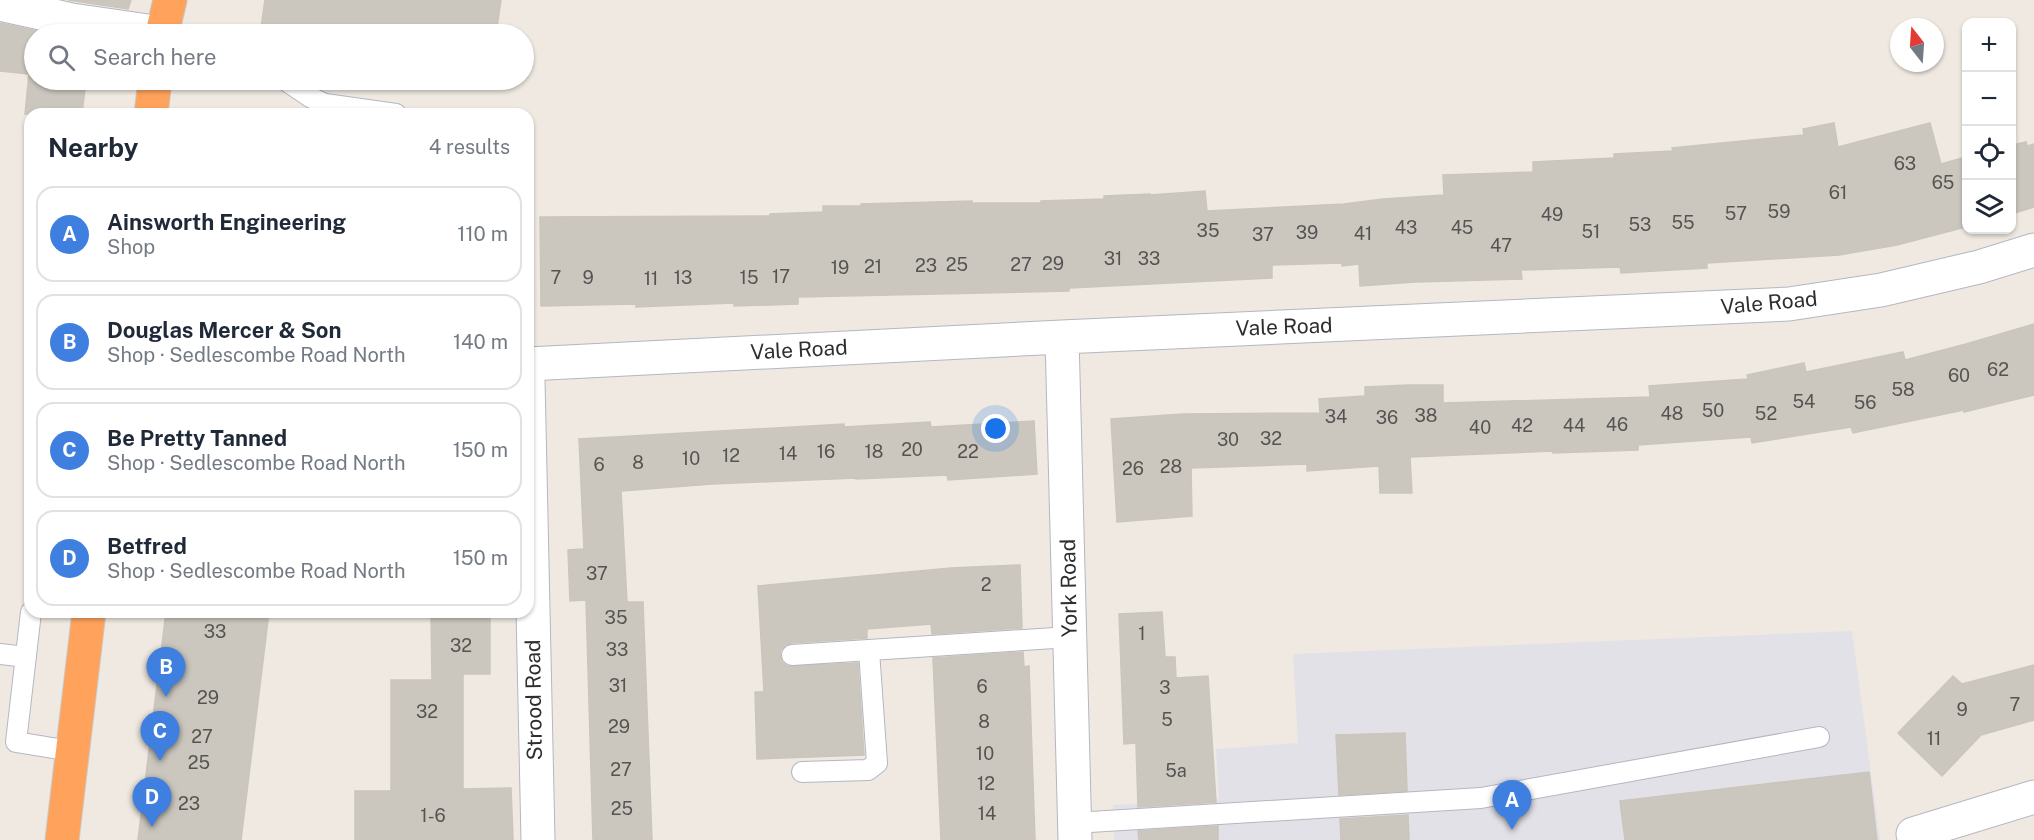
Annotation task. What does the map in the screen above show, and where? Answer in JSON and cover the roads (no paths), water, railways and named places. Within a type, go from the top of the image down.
[{"type":"highway","points":[[164,24],[170,0]]},
{"type":"highway","points":[[152,108],[154,90]]},
{"type":"highway","points":[[62,840],[88,618]]},
{"type":"street","points":[[0,4],[98,24]]},
{"type":"street","name":"Vale Road","points":[[534,364],[1789,304],[1881,290],[1979,267],[2034,250]]},
{"type":"street","name":"York Road","points":[[1062,337],[1075,832]]},
{"type":"street","name":"Strood Road","points":[[533,618],[538,840]]},
{"type":"street","points":[[1913,834],[2034,797]]},
{"type":"lane","points":[[300,90],[325,104],[353,108]]},
{"type":"lane","points":[[30,618],[26,657],[8,741],[71,751]]},
{"type":"lane","points":[[792,655],[1070,638]]},
{"type":"lane","points":[[802,772],[868,770],[877,763],[869,651]]},
{"type":"lane","points":[[0,654],[26,657]]},
{"type":"lane","points":[[1075,832],[1481,798],[1819,737]]},
{"type":"place","name":"Douglas Mercer & Son","points":[[166,697]]},
{"type":"place","name":"Be Pretty Tanned","points":[[160,761]]},
{"type":"place","name":"Betfred","points":[[152,827]]},
{"type":"place","name":"Ainsworth Engineering","points":[[1512,830]]}]
